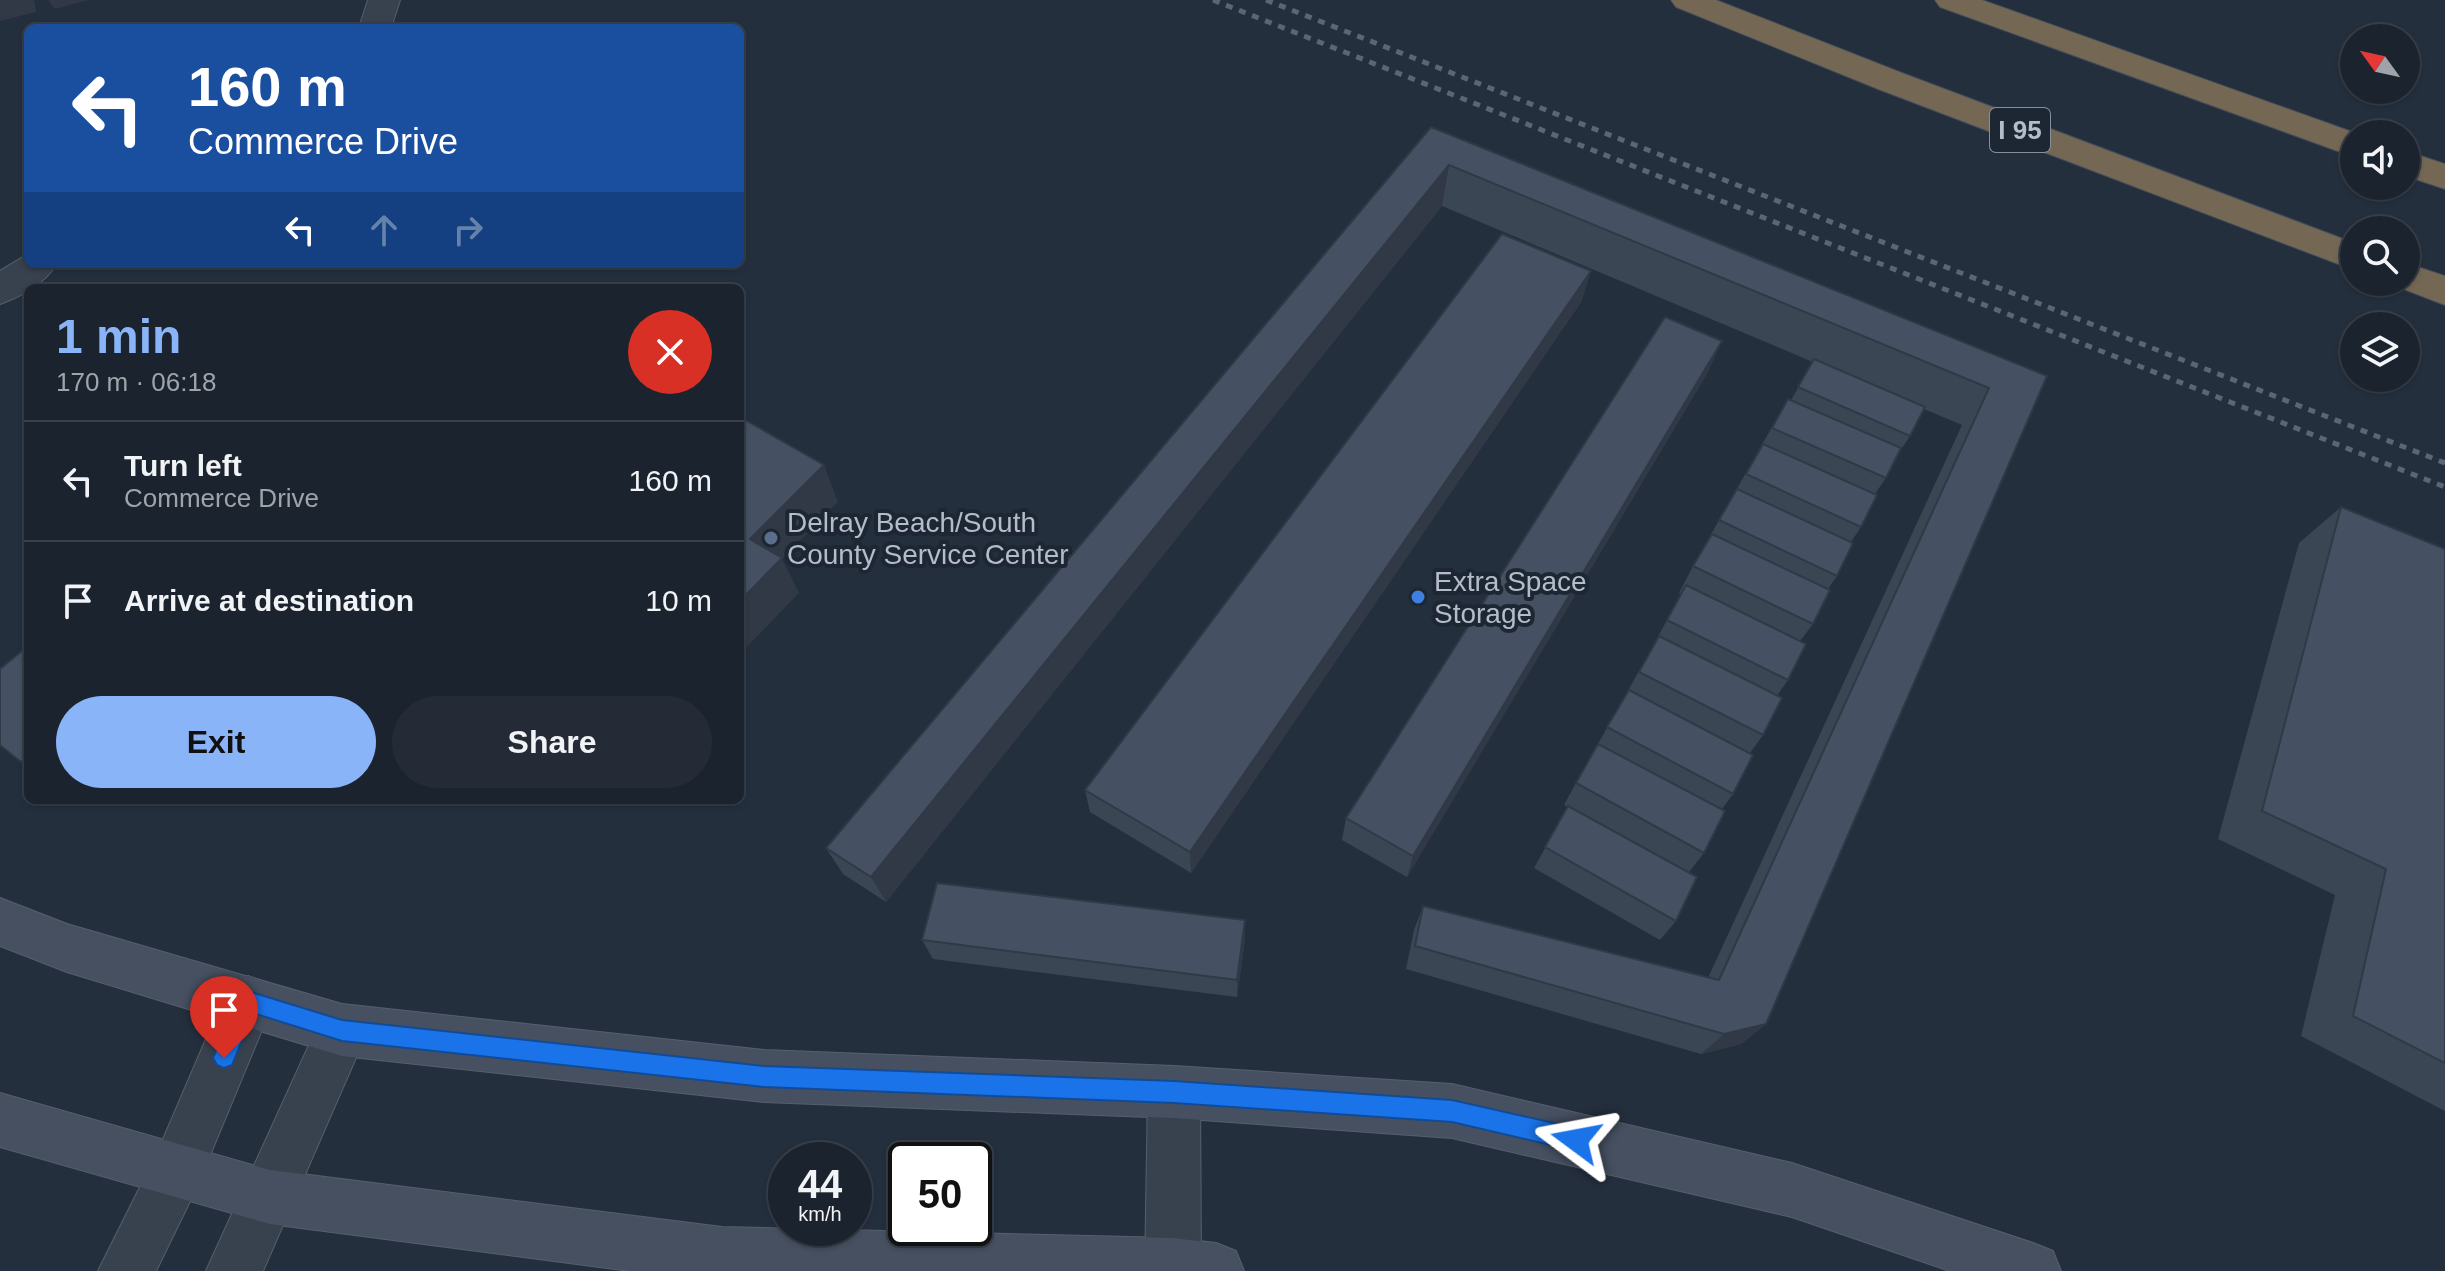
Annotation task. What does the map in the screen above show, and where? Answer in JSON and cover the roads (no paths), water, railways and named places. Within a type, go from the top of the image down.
[{"type":"highway","name":"I 95","points":[[1687,0],[1919,92],[2340,252]]},
{"type":"highway","points":[[1951,0],[2340,140]]},
{"type":"highway","points":[[2420,168],[2445,177]]},
{"type":"highway","points":[[2420,281],[2445,291]]},
{"type":"main road","points":[[0,922],[67,948],[342,1030],[764,1076],[1174,1092],[1452,1111],[1792,1190],[2033,1271]]},
{"type":"main road","points":[[0,1120],[270,1197],[722,1255],[1187,1269]]},
{"type":"street","points":[[376,24],[384,0]]},
{"type":"street","points":[[0,290],[32,268]]},
{"type":"street","points":[[126,1271],[177,1170],[248,1001]]},
{"type":"street","points":[[234,1271],[270,1197],[342,1030]]},
{"type":"street","points":[[1174,1092],[1187,1269]]},
{"type":"railway","points":[[1213,0],[2445,487]]},
{"type":"railway","points":[[1266,0],[2445,463]]},
{"type":"place","name":"Delray Beach/South County Service Center","points":[[771,538]]},
{"type":"place","name":"Extra Space Storage","points":[[1418,597]]}]
